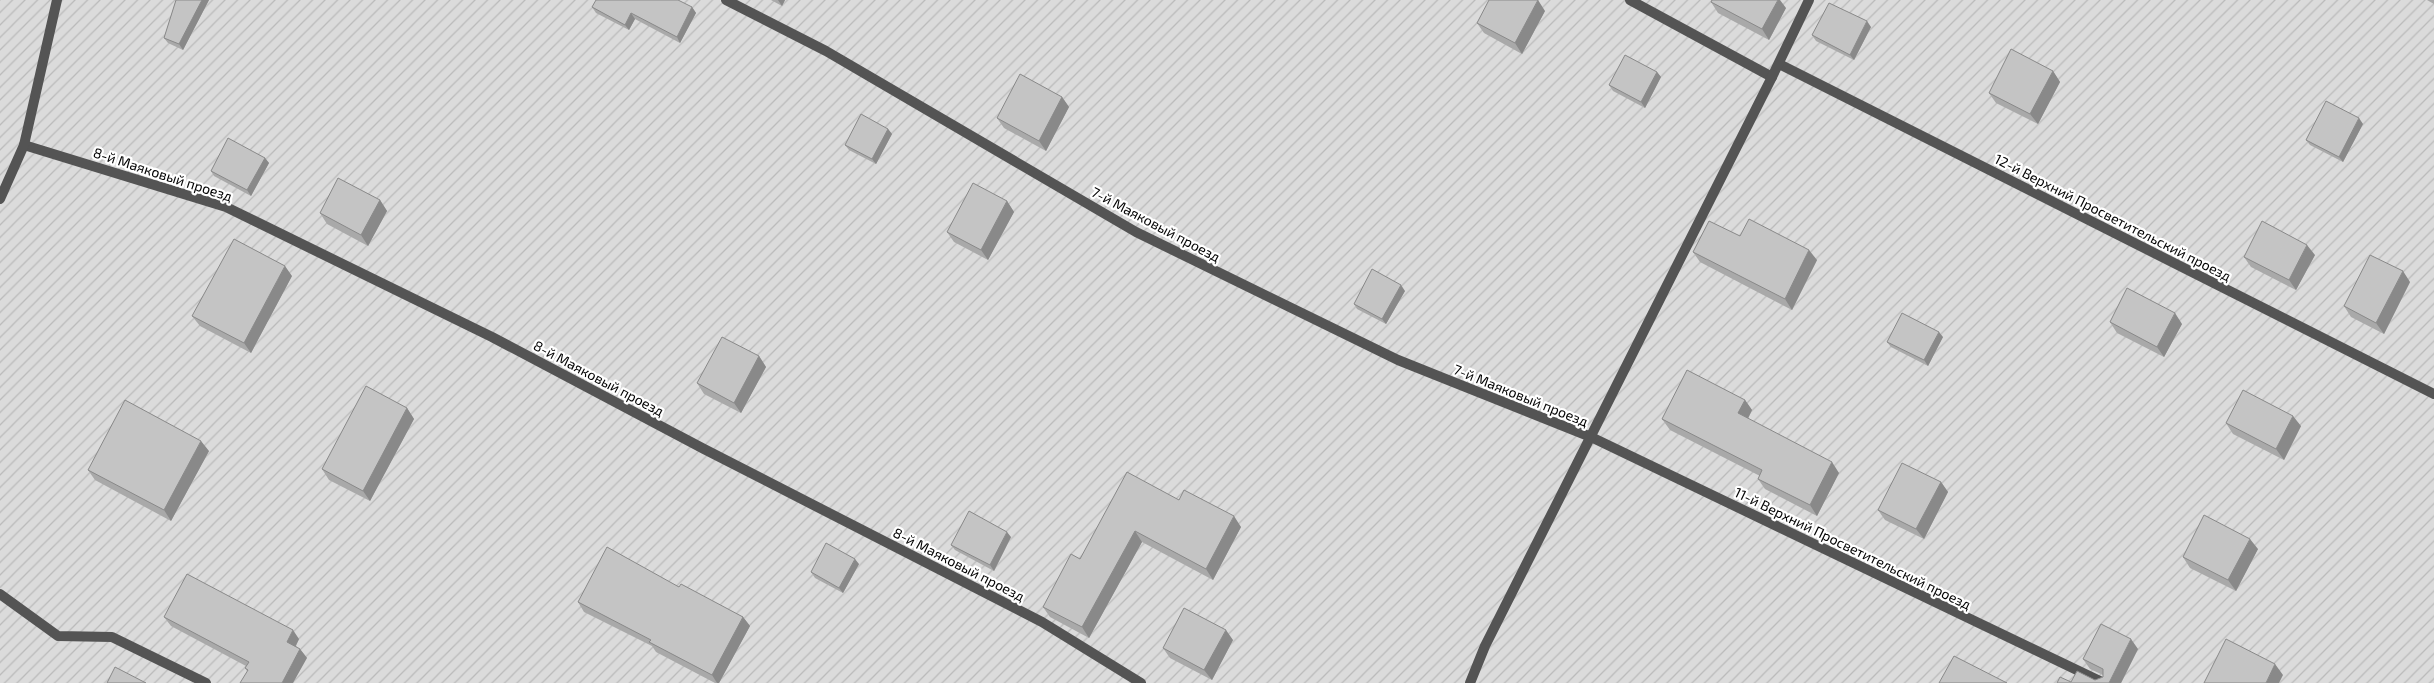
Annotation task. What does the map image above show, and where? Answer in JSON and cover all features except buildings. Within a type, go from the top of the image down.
[{"type":"street","points":[[0,200],[24,145],[57,0]]},
{"type":"street","name":"7-й Маяковый проезд","points":[[726,0],[826,51],[1136,232],[1398,360],[1591,437]]},
{"type":"street","points":[[1630,0],[1772,78]]},
{"type":"street","points":[[1470,683],[1485,646],[1772,78],[1809,0]]},
{"type":"street","name":"12-й Верхний Просветительский проезд","points":[[1779,64],[2434,394]]},
{"type":"street","name":"8-й Маяковый проезд","points":[[24,145],[226,207],[492,337],[704,449],[1042,622],[1141,683]]},
{"type":"street","name":"11-й Верхний Просветительский проезд","points":[[1591,437],[2104,683]]},
{"type":"street","points":[[0,594],[58,636],[112,637],[206,683]]},
{"type":"shaded area","points":[[0,0],[2434,0],[2434,683],[0,683]]}]
